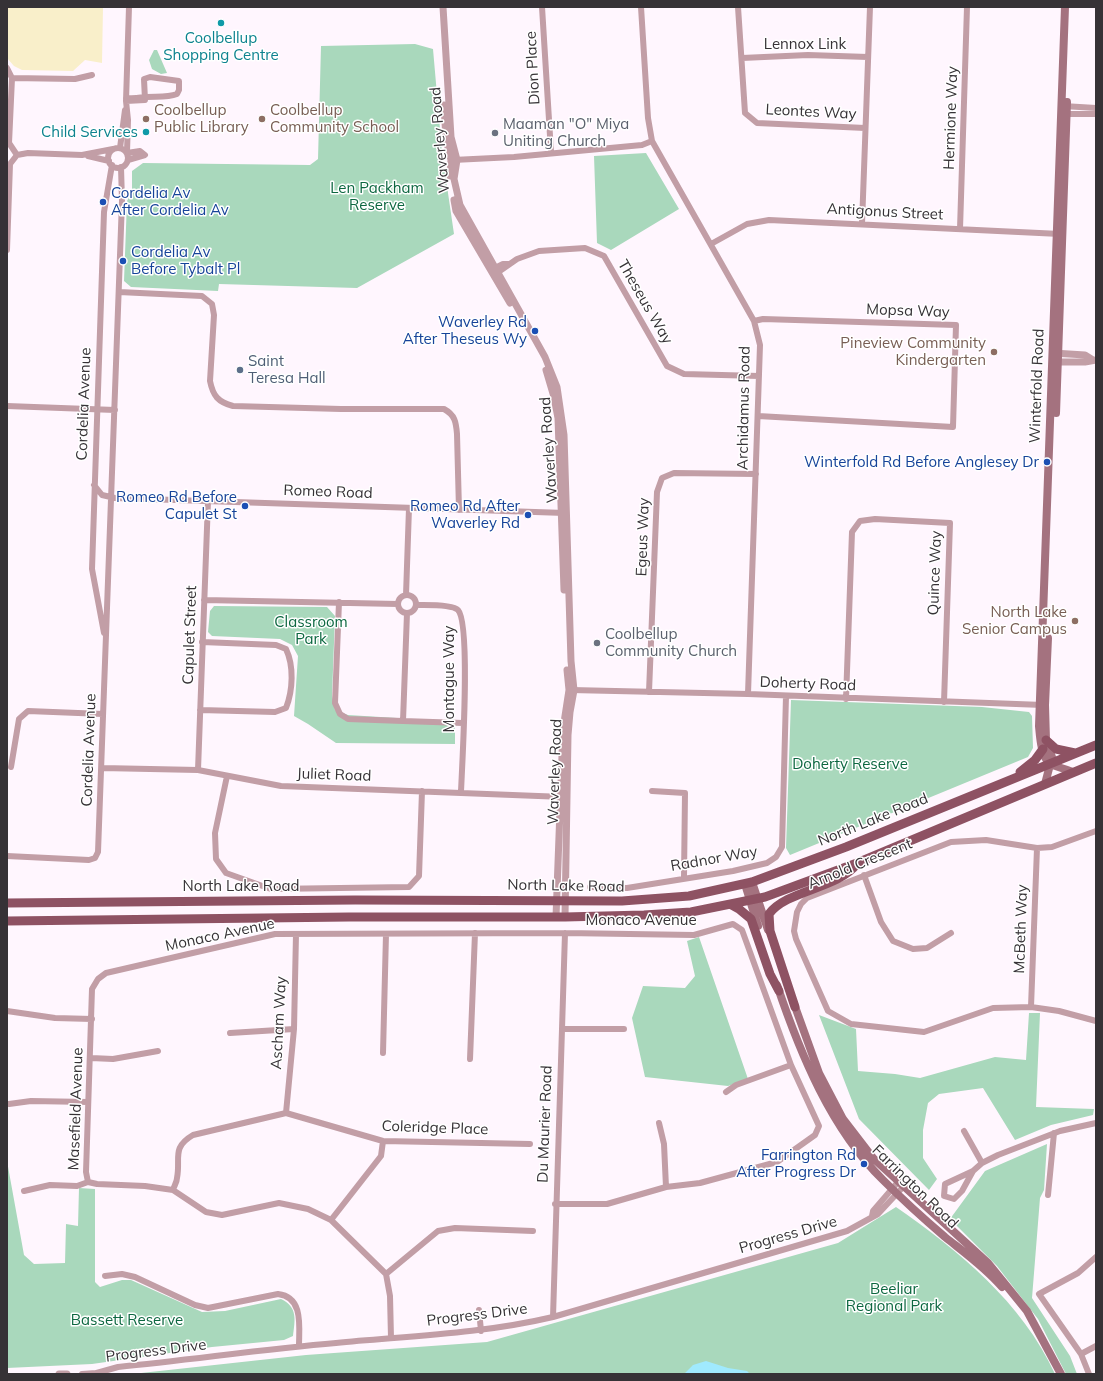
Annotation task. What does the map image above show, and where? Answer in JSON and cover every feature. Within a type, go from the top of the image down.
[{"type":"main road","name":"Winterfold Road","points":[[1045,784],[1052,757],[1045,745],[1042,705],[1060,234],[1064,110],[1065,7]]},
{"type":"main road","name":"Winterfold Road","points":[[1064,110],[1070,7]]},
{"type":"main road","points":[[1012,778],[1035,760],[1045,745],[1075,753]]},
{"type":"main road","name":"North Lake Road","points":[[7,903],[233,900],[622,901],[690,896],[749,883],[846,847],[1096,745]]},
{"type":"main road","name":"North Lake Road","points":[[7,921],[217,920],[349,917],[560,917],[677,913],[753,899],[857,863],[1096,763]]},
{"type":"main road","points":[[1050,764],[1073,772]]},
{"type":"main road","points":[[795,1007],[770,931],[770,914],[782,903],[847,875],[857,863]]},
{"type":"main road","name":"Farrington Road","points":[[749,883],[779,991],[816,1084],[858,1152],[898,1188]]},
{"type":"main road","name":"Farrington Road","points":[[753,899],[819,1074],[840,1114],[862,1145],[898,1188],[944,1236],[983,1267],[1000,1284],[1038,1331],[1061,1374]]},
{"type":"main road","points":[[730,904],[751,919],[770,974],[779,991]]},
{"type":"street","points":[[120,148],[126,102],[129,7]]},
{"type":"street","name":"Waverley Road","points":[[438,7],[446,139],[454,160]]},
{"type":"street","name":"Waverley Road","points":[[443,7],[451,137],[454,160],[454,179],[460,205],[494,272],[539,343],[557,387],[564,429],[564,513],[572,690],[564,722],[564,797],[560,917]]},
{"type":"street","name":"Dion Place","points":[[542,7],[550,152]]},
{"type":"street","name":"Archidamus Road","points":[[641,7],[648,118],[652,141],[754,321],[760,345],[748,694]]},
{"type":"street","name":"Leontes Way","points":[[738,7],[746,113],[757,123],[865,128]]},
{"type":"street","points":[[862,224],[870,7]]},
{"type":"street","name":"Hermione Way","points":[[960,229],[967,7]]},
{"type":"street","name":"Lennox Link","points":[[742,58],[808,55],[868,57]]},
{"type":"street","points":[[7,68],[12,78],[9,143],[17,155]]},
{"type":"street","points":[[12,78],[75,80],[92,75]]},
{"type":"street","points":[[126,102],[145,97],[172,96],[177,94],[179,90],[179,81],[150,78],[144,79],[145,97]]},
{"type":"street","points":[[126,102],[128,120],[128,160]]},
{"type":"street","points":[[1064,110],[1096,108]]},
{"type":"street","points":[[1064,110],[1096,114]]},
{"type":"street","points":[[454,160],[514,157],[550,152],[642,145],[652,141]]},
{"type":"street","points":[[7,250],[10,164],[17,155],[28,153],[82,155],[120,148],[127,153],[142,152],[145,155],[128,160],[122,167],[82,155]]},
{"type":"street","points":[[110,163],[109,154],[113,149]]},
{"type":"street","name":"Cordelia Avenue","points":[[106,643],[92,569],[104,212],[110,163]]},
{"type":"street","name":"Cordelia Avenue","points":[[7,856],[89,860],[95,858],[98,852],[112,498],[122,167]]},
{"type":"street","name":"Antigonus Street","points":[[711,244],[747,224],[768,220],[1060,234]]},
{"type":"street","name":"Theseus Way","points":[[494,272],[503,264],[508,264],[517,259],[539,252],[585,248],[604,256],[667,366],[684,374],[759,376]]},
{"type":"street","points":[[119,292],[202,296],[212,304],[214,315],[210,381],[212,391],[217,400],[233,406],[341,409],[444,409],[452,414],[456,422],[459,510]]},
{"type":"street","name":"Mopsa Way","points":[[754,321],[763,319],[956,325],[953,427],[758,416]]},
{"type":"street","points":[[1055,358],[1085,355],[1095,360]]},
{"type":"street","points":[[7,406],[115,410]]},
{"type":"street","name":"Egeus Way","points":[[650,692],[657,492],[662,478],[674,473],[756,474]]},
{"type":"street","points":[[94,485],[102,495],[112,498]]},
{"type":"street","name":"Romeo Road","points":[[112,498],[564,513]]},
{"type":"street","name":"Capulet Street","points":[[198,770],[208,501]]},
{"type":"street","points":[[406,595],[409,508]]},
{"type":"street","name":"Quince Way","points":[[846,698],[852,532],[860,521],[875,519],[950,523],[944,702]]},
{"type":"street","points":[[406,595],[413,598],[416,605],[414,610],[407,613],[400,610],[398,604],[399,598],[406,595]]},
{"type":"street","points":[[204,600],[398,604]]},
{"type":"street","points":[[339,602],[335,703],[340,714],[348,719],[463,723]]},
{"type":"street","name":"Montague Way","points":[[416,605],[452,607],[459,611],[462,616],[465,653],[462,792]]},
{"type":"street","points":[[403,721],[407,613]]},
{"type":"street","points":[[200,710],[275,712],[286,708],[290,697],[291,660],[286,649],[276,645],[202,642]]},
{"type":"street","name":"Doherty Road","points":[[572,690],[748,694],[1042,705]]},
{"type":"street","name":"Radnor Way","points":[[590,887],[627,888],[684,877],[733,871],[767,863],[776,857],[782,847],[786,696]]},
{"type":"street","points":[[11,768],[19,719],[28,711],[103,714]]},
{"type":"street","name":"Juliet Road","points":[[102,768],[198,770],[281,786],[564,797]]},
{"type":"street","points":[[226,776],[216,833],[216,859],[226,873],[271,889],[409,886],[419,876],[422,791]]},
{"type":"street","points":[[652,791],[685,793],[684,877]]},
{"type":"street","points":[[1037,848],[1052,847],[1096,831]]},
{"type":"street","name":"Arnold Crescent","points":[[1031,1007],[994,1008],[924,1032],[851,1024],[828,1011],[796,939],[794,931],[795,921],[801,904],[807,898],[951,842],[986,840],[1037,848]]},
{"type":"street","name":"McBeth Way","points":[[1031,1007],[1037,848]]},
{"type":"street","points":[[864,875],[881,922],[893,941],[913,949],[927,948],[950,933]]},
{"type":"street","name":"Monaco Avenue","points":[[98,979],[106,973],[267,936],[296,934],[475,933],[694,935],[733,924],[742,930],[791,1065],[819,1126],[815,1135],[778,1162],[700,1183],[666,1187],[607,1204],[555,1204]]},
{"type":"street","points":[[470,1059],[475,933]]},
{"type":"street","name":"Du Maurier Road","points":[[553,1317],[555,1204],[564,933]]},
{"type":"street","name":"Ascham Way","points":[[286,1113],[294,1029],[296,934]]},
{"type":"street","points":[[383,1053],[386,934]]},
{"type":"street","name":"Masefield Avenue","points":[[98,979],[92,989],[91,1058],[86,1172],[88,1182],[97,1184],[145,1186],[173,1190],[206,1212],[222,1215],[279,1203],[308,1209],[331,1220],[386,1274]]},
{"type":"street","points":[[1031,1007],[1059,1011],[1096,1021]]},
{"type":"street","points":[[7,1011],[55,1018],[92,1019]]},
{"type":"street","points":[[230,1033],[294,1029]]},
{"type":"street","points":[[562,1029],[624,1029]]},
{"type":"street","points":[[91,1058],[113,1059],[158,1051]]},
{"type":"street","points":[[726,1092],[736,1085],[791,1065]]},
{"type":"street","points":[[9,1104],[31,1101],[88,1102]]},
{"type":"street","name":"Coleridge Place","points":[[173,1190],[177,1179],[177,1151],[183,1140],[193,1135],[286,1113],[383,1141],[530,1144]]},
{"type":"street","points":[[659,1123],[664,1144],[666,1187]]},
{"type":"street","points":[[973,1171],[962,1191],[954,1199],[944,1196],[945,1184],[973,1171],[982,1163],[998,1155],[1054,1133],[1096,1123]]},
{"type":"street","points":[[964,1131],[982,1163]]},
{"type":"street","points":[[1048,1195],[1054,1133]]},
{"type":"street","points":[[331,1220],[381,1156],[383,1141]]},
{"type":"street","points":[[24,1191],[50,1185],[76,1186],[88,1182]]},
{"type":"street","name":"Progress Drive","points":[[82,1374],[94,1373],[118,1366],[299,1346],[513,1327],[553,1317],[847,1231],[878,1214],[898,1188]]},
{"type":"street","points":[[391,1338],[390,1296],[386,1274],[438,1231],[455,1228],[533,1231]]},
{"type":"street","points":[[1088,1374],[1081,1354],[1039,1294],[1078,1273],[1096,1257]]},
{"type":"street","points":[[105,1276],[122,1274],[135,1277],[195,1305],[208,1308],[278,1294],[289,1297],[296,1305],[298,1312],[299,1346]]},
{"type":"street","points":[[479,1310],[481,1331]]},
{"type":"street","points":[[1081,1354],[1096,1346]]},
{"type":"street","points":[[59,1374],[67,1374]]},
{"type":"green space","name":"Len Packham Reserve","points":[[415,44],[433,49],[442,152],[454,234],[357,288],[219,284],[218,291],[131,287],[124,281],[127,201],[132,191],[132,171],[143,163],[310,165],[318,159],[321,46]]},
{"type":"green space","points":[[154,50],[157,50],[167,73],[161,74],[152,69],[149,60]]},
{"type":"green space","points":[[646,153],[679,209],[611,250],[597,243],[594,156]]},
{"type":"green space","name":"Classroom Park","points":[[214,606],[327,607],[335,616],[332,696],[335,710],[348,715],[397,718],[455,725],[455,744],[336,743],[294,716],[298,656],[292,645],[280,639],[212,636],[208,632],[210,611]]},
{"type":"green space","name":"Doherty Reserve","points":[[791,700],[982,707],[1029,712],[1032,716],[1033,748],[1028,757],[790,855],[786,848]]},
{"type":"green space","points":[[699,937],[748,1079],[728,1086],[645,1077],[632,1018],[643,986],[685,988],[695,976],[687,941]]},
{"type":"green space","points":[[1029,1013],[1040,1013],[1036,1107],[1094,1109],[1093,1115],[1051,1125],[1015,1140],[983,1088],[939,1094],[928,1103],[923,1130],[923,1158],[937,1179],[929,1190],[859,1119],[819,1015],[856,1029],[858,1071],[920,1078],[995,1057],[1026,1060]]},
{"type":"green space","points":[[1047,1144],[1044,1190],[1040,1198],[1032,1298],[1070,1356],[1077,1374],[1066,1374],[1038,1319],[997,1266],[950,1219],[985,1171]]},
{"type":"green space","name":"Bassett Reserve","points":[[7,1161],[24,1255],[34,1264],[65,1263],[66,1224],[78,1226],[79,1188],[95,1189],[95,1282],[100,1287],[122,1280],[131,1280],[202,1312],[225,1311],[281,1299],[293,1310],[295,1319],[293,1336],[284,1340],[212,1347],[92,1364],[7,1368]]},
{"type":"green space","name":"Beeliar Regional Park","points":[[896,1207],[965,1260],[1007,1301],[1041,1348],[1055,1374],[132,1374],[306,1355],[487,1342],[838,1243]]},
{"type":"sand","points":[[7,7],[103,7],[102,63],[85,60],[73,71],[22,70],[14,66],[7,58]]},
{"type":"water","points":[[706,1361],[728,1368],[747,1371],[750,1374],[684,1374],[693,1365]]},
{"type":"place","name":"Coolbellup Shopping Centre","points":[[221,23]]},
{"type":"place","name":"Coolbellup Public Library","points":[[146,119]]},
{"type":"place","name":"Coolbellup Community School","points":[[262,119]]},
{"type":"place","name":"Child Services","points":[[146,132]]},
{"type":"place","name":"Maaman \"O\" Miya Uniting Church","points":[[495,133]]},
{"type":"place","name":"Cordelia Av After Cordelia Av","points":[[103,202]]},
{"type":"place","name":"Cordelia Av Before Tybalt Pl","points":[[123,261]]},
{"type":"place","name":"Waverley Rd After Theseus Wy","points":[[535,331]]},
{"type":"place","name":"Pineview Community Kindergarten","points":[[994,352]]},
{"type":"place","name":"Saint Teresa Hall","points":[[240,370]]},
{"type":"place","name":"Winterfold Rd Before Anglesey Dr","points":[[1047,462]]},
{"type":"place","name":"Romeo Rd Before Capulet St","points":[[245,506]]},
{"type":"place","name":"Romeo Rd After Waverley Rd","points":[[528,515]]},
{"type":"place","name":"North Lake Senior Campus","points":[[1075,621]]},
{"type":"place","name":"Coolbellup Community Church","points":[[597,643]]},
{"type":"place","name":"Farrington Rd After Progress Dr","points":[[864,1164]]}]
